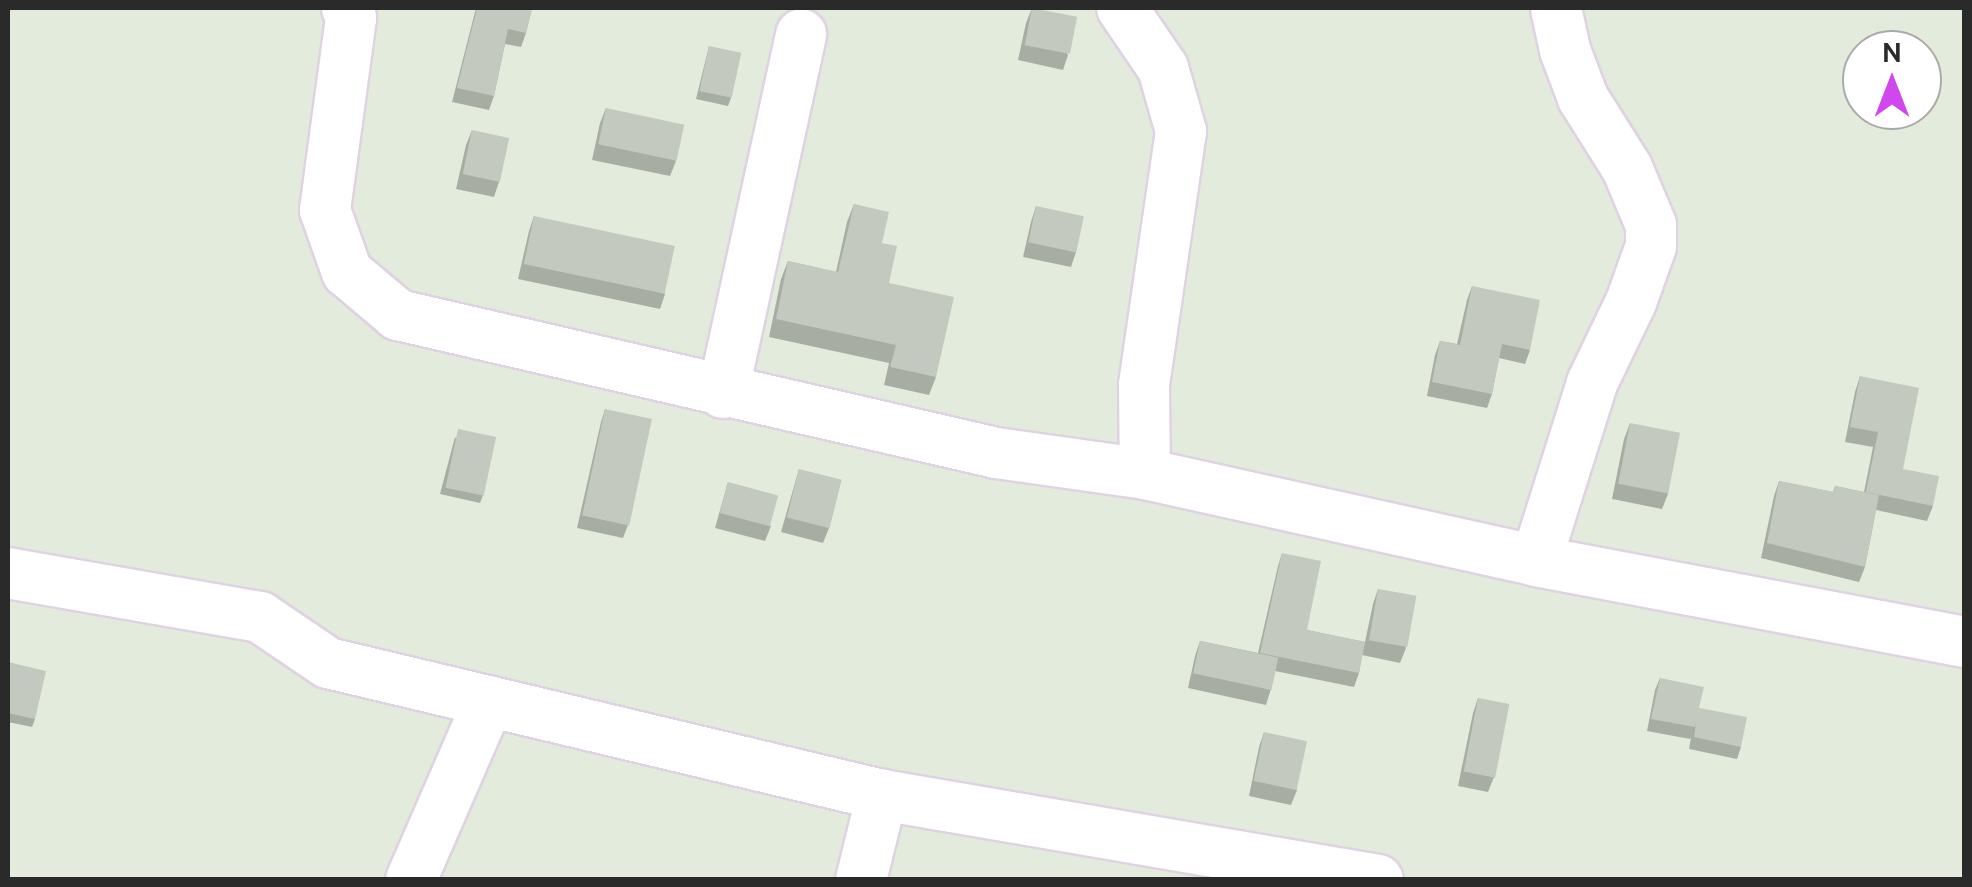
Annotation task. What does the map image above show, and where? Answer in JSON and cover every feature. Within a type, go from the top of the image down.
[{"type":"street","points":[[347,8],[351,18],[325,210],[347,272],[398,315],[996,454],[1144,474],[1536,561],[1964,642]]},
{"type":"street","points":[[1122,8],[1162,68],[1181,131],[1144,385],[1144,474]]},
{"type":"street","points":[[1536,561],[1592,383],[1651,246],[1651,225],[1627,168],[1583,98],[1565,50],[1556,8]]},
{"type":"street","points":[[723,393],[800,34]]},
{"type":"street","points":[[8,573],[260,616],[328,663],[882,795],[1378,880]]},
{"type":"street","points":[[411,880],[489,701]]},
{"type":"street","points":[[861,880],[882,795]]},
{"type":"building","points":[[477,8],[532,8],[526,33],[508,29],[494,96],[457,88]]},
{"type":"building","points":[[1032,8],[1077,17],[1070,54],[1025,45]]},
{"type":"building","points":[[709,46],[741,53],[732,98],[699,91]]},
{"type":"building","points":[[606,108],[684,125],[677,161],[598,144]]},
{"type":"building","points":[[472,130],[509,138],[500,182],[463,174]]},
{"type":"building","points":[[854,204],[889,212],[882,243],[897,246],[889,283],[954,297],[936,377],[890,367],[896,345],[776,319],[788,261],[838,272]]},
{"type":"building","points":[[1036,206],[1084,216],[1076,252],[1028,242]]},
{"type":"building","points":[[534,216],[675,246],[665,294],[524,264]]},
{"type":"building","points":[[1472,286],[1540,300],[1530,350],[1502,344],[1492,394],[1432,382],[1440,341],[1460,345]]},
{"type":"building","points":[[1860,376],[1919,388],[1903,469],[1939,476],[1933,506],[1866,492],[1878,432],[1850,427]]},
{"type":"building","points":[[605,409],[652,419],[629,526],[582,516]]},
{"type":"building","points":[[1630,423],[1680,433],[1668,494],[1618,484]]},
{"type":"building","points":[[458,429],[496,437],[484,496],[446,488]]},
{"type":"building","points":[[799,469],[842,480],[830,528],[787,518]]},
{"type":"building","points":[[1779,481],[1834,492],[1835,486],[1879,495],[1865,567],[1767,543]]},
{"type":"building","points":[[728,482],[778,495],[770,526],[720,513]]},
{"type":"building","points":[[1282,553],[1321,561],[1307,630],[1365,642],[1359,673],[1260,653]]},
{"type":"building","points":[[1378,589],[1416,596],[1407,647],[1369,640]]},
{"type":"building","points":[[1200,641],[1278,658],[1271,690],[1193,673]]},
{"type":"building","points":[[8,662],[46,671],[35,719],[8,713]]},
{"type":"building","points":[[1660,678],[1704,687],[1699,708],[1747,717],[1741,747],[1694,737],[1697,716],[1695,727],[1651,719]]},
{"type":"building","points":[[1478,698],[1509,704],[1495,778],[1464,772]]},
{"type":"building","points":[[1264,732],[1307,741],[1297,790],[1254,781]]}]
